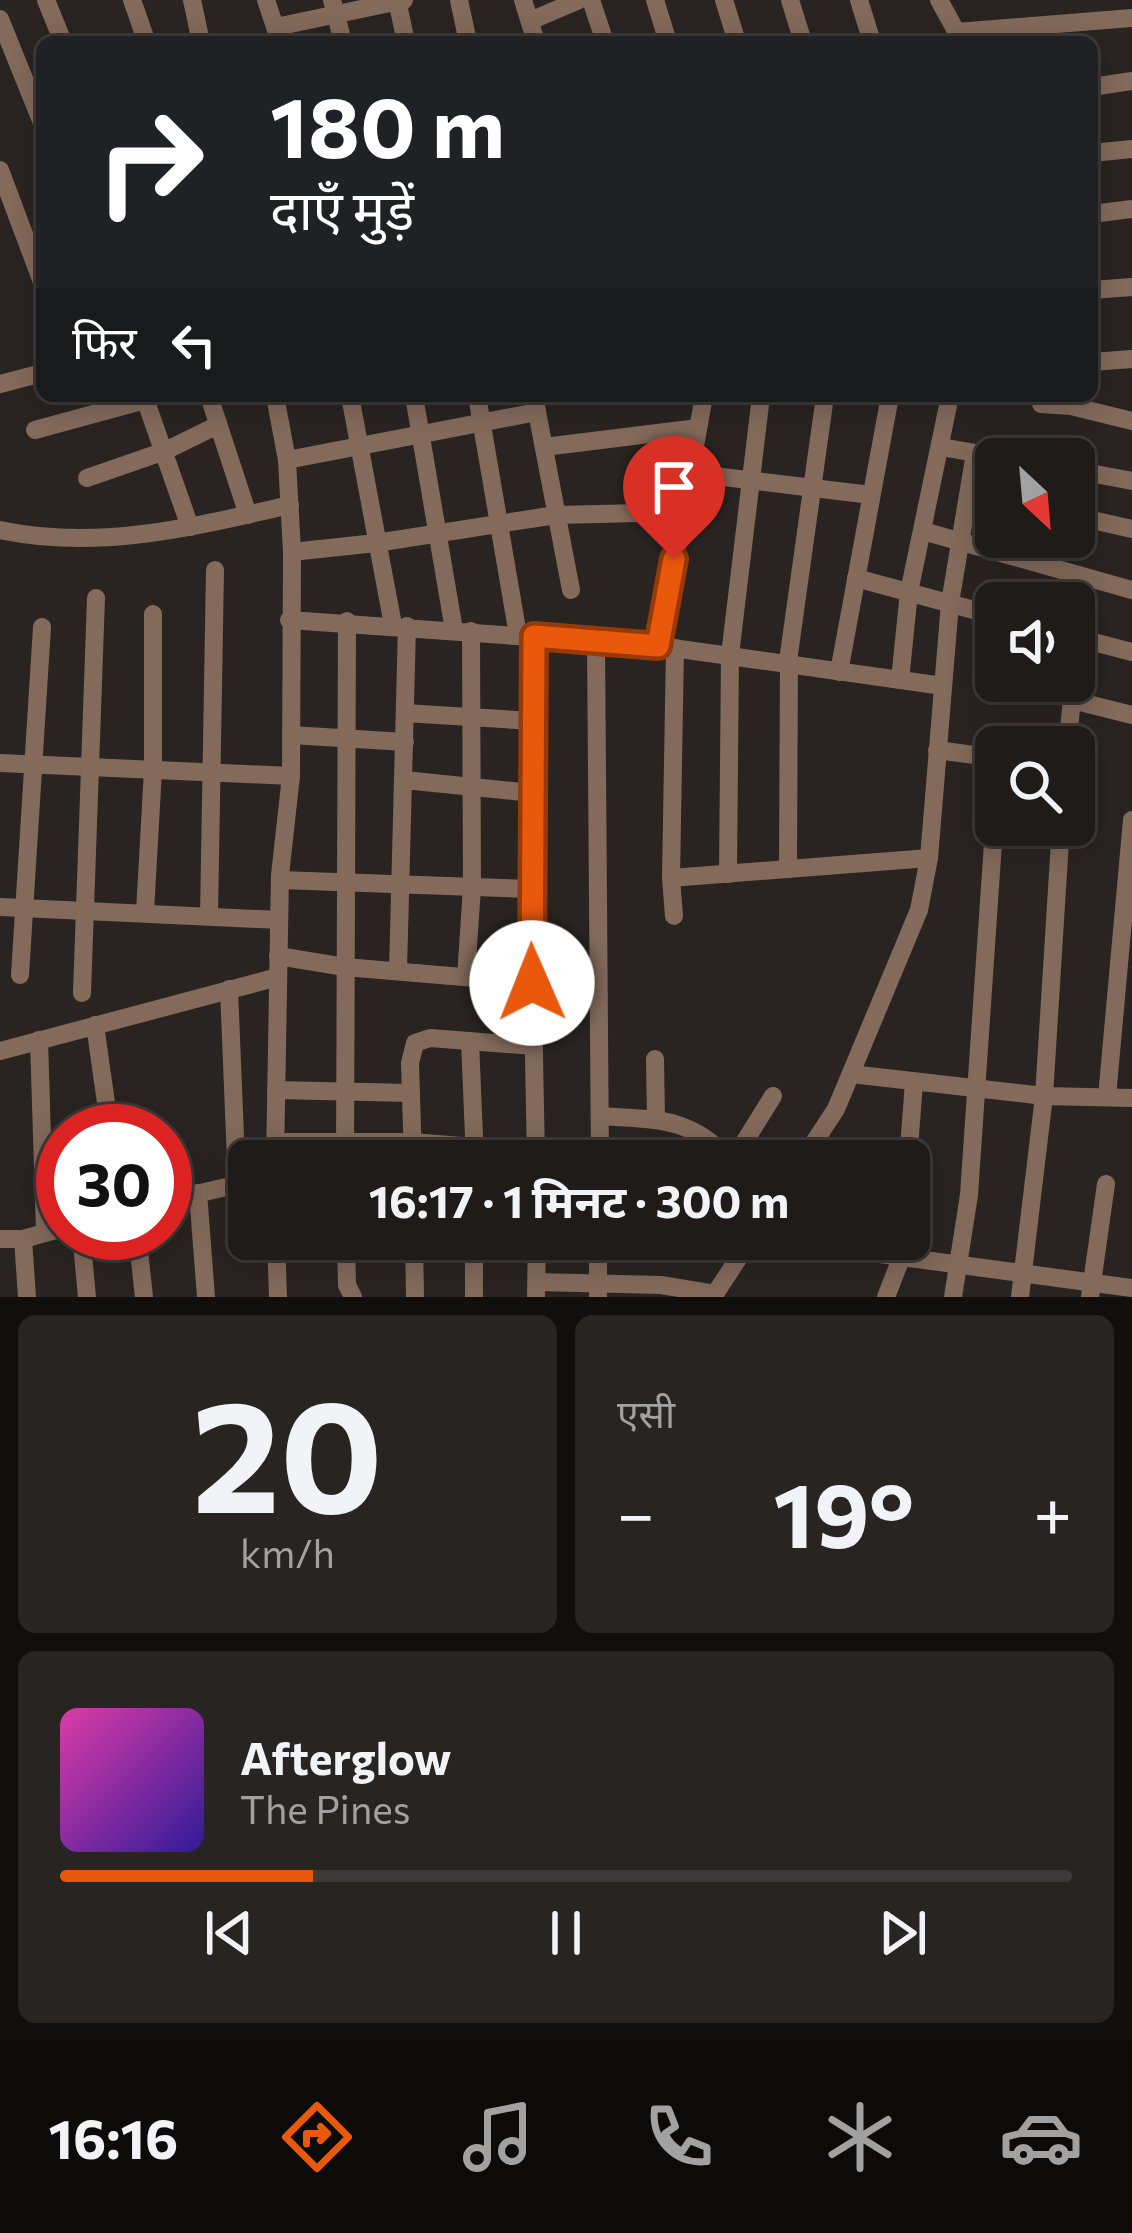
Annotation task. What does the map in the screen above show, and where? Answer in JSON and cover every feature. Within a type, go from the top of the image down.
[{"type":"street","points":[[46,0],[61,36]]},
{"type":"street","points":[[132,0],[145,36]]},
{"type":"street","points":[[192,0],[200,36]]},
{"type":"street","points":[[266,0],[278,34],[334,7],[400,0],[405,36]]},
{"type":"street","points":[[459,0],[467,36]]},
{"type":"street","points":[[524,0],[534,36]]},
{"type":"street","points":[[530,21],[579,0]]},
{"type":"street","points":[[591,0],[603,36]]},
{"type":"street","points":[[655,0],[666,36]]},
{"type":"street","points":[[724,0],[735,36]]},
{"type":"street","points":[[790,0],[801,36]]},
{"type":"street","points":[[939,0],[959,36]]},
{"type":"street","points":[[862,1],[871,36]]},
{"type":"street","points":[[969,36],[1132,18]]},
{"type":"street","points":[[0,20],[36,108]]},
{"type":"street","points":[[1098,85],[1132,81]]},
{"type":"street","points":[[1098,152],[1132,149]]},
{"type":"street","points":[[0,170],[36,266]]},
{"type":"street","points":[[1098,213],[1132,208]]},
{"type":"street","points":[[1098,290],[1132,287]]},
{"type":"street","points":[[1098,362],[1132,359]]},
{"type":"street","points":[[0,384],[36,375]]},
{"type":"street","points":[[35,430],[130,402]]},
{"type":"street","points":[[146,402],[190,527]]},
{"type":"street","points":[[211,402],[248,514]]},
{"type":"street","points":[[275,1140],[280,880],[291,776],[292,552],[287,460],[276,402]]},
{"type":"street","points":[[351,402],[376,543],[400,625],[405,712],[398,971]]},
{"type":"street","points":[[415,402],[436,535],[463,630],[472,787],[466,977]]},
{"type":"street","points":[[478,402],[498,524],[526,635],[533,721],[536,1140]]},
{"type":"street","points":[[674,916],[667,647],[703,402]]},
{"type":"street","points":[[728,874],[730,655],[760,402]]},
{"type":"street","points":[[788,869],[788,663],[824,402]]},
{"type":"street","points":[[839,671],[889,402]]},
{"type":"street","points":[[900,680],[909,592],[949,402]]},
{"type":"street","points":[[1041,404],[1061,402]]},
{"type":"street","points":[[1074,402],[1132,421]]},
{"type":"street","points":[[287,460],[481,423],[536,404],[571,590]]},
{"type":"street","points":[[88,478],[165,451],[218,425]]},
{"type":"street","points":[[544,447],[698,428]]},
{"type":"street","points":[[816,1140],[836,1109],[913,927],[929,858],[950,603],[975,453],[941,447]]},
{"type":"street","points":[[690,473],[872,495]]},
{"type":"street","points":[[1095,474],[1132,481]]},
{"type":"street","points":[[970,492],[975,493]]},
{"type":"street","points":[[0,530],[90,541],[290,506]]},
{"type":"street","points":[[292,552],[556,515],[640,513]]},
{"type":"street","points":[[1095,521],[1132,529]]},
{"type":"street","points":[[923,531],[1132,590]]},
{"type":"street","points":[[209,916],[215,570]]},
{"type":"street","points":[[856,578],[975,610]]},
{"type":"street","points":[[82,993],[96,598]]},
{"type":"street","points":[[146,912],[153,770],[153,614]]},
{"type":"street","points":[[290,620],[667,647],[943,686]]},
{"type":"street","points":[[345,1140],[347,621]]},
{"type":"street","points":[[20,975],[42,628]]},
{"type":"street","points":[[1095,640],[1131,645]]},
{"type":"street","points":[[596,641],[600,1140]]},
{"type":"street","points":[[1095,697],[1132,715]]},
{"type":"street","points":[[405,712],[533,721]]},
{"type":"street","points":[[291,735],[404,742]]},
{"type":"street","points":[[937,750],[975,755]]},
{"type":"street","points":[[0,763],[291,776]]},
{"type":"street","points":[[404,780],[532,793]]},
{"type":"street","points":[[1107,1097],[1132,820]]},
{"type":"street","points":[[953,1297],[969,1195],[993,846]]},
{"type":"street","points":[[1020,1297],[1044,1096],[1060,846]]},
{"type":"street","points":[[671,878],[929,858]]},
{"type":"street","points":[[280,880],[531,889]]},
{"type":"street","points":[[0,907],[279,920]]},
{"type":"street","points":[[278,956],[345,967],[532,983]]},
{"type":"street","points":[[0,1051],[278,977]]},
{"type":"street","points":[[229,989],[240,1140]]},
{"type":"street","points":[[95,1024],[106,1104]]},
{"type":"street","points":[[413,1140],[415,1043],[430,1038],[534,1046]]},
{"type":"street","points":[[39,1040],[44,1104]]},
{"type":"street","points":[[470,1041],[474,1140]]},
{"type":"street","points":[[655,1059],[656,1120]]},
{"type":"street","points":[[851,1074],[1044,1096],[1132,1098]]},
{"type":"street","points":[[910,1140],[914,1082]]},
{"type":"street","points":[[276,1090],[411,1093]]},
{"type":"street","points":[[746,1140],[773,1096]]},
{"type":"street","points":[[600,1116],[684,1124],[705,1140]]},
{"type":"street","points":[[1091,1290],[1106,1184]]},
{"type":"street","points":[[192,1194],[228,1187]]},
{"type":"street","points":[[198,1193],[206,1297]]},
{"type":"street","points":[[0,1239],[36,1235]]},
{"type":"street","points":[[23,1239],[28,1297]]},
{"type":"street","points":[[930,1255],[1091,1290],[1132,1288]]},
{"type":"street","points":[[84,1260],[87,1297]]},
{"type":"street","points":[[140,1260],[145,1297]]},
{"type":"street","points":[[277,1260],[278,1297]]},
{"type":"street","points":[[346,1260],[347,1285],[353,1297]]},
{"type":"street","points":[[414,1260],[415,1297]]},
{"type":"street","points":[[474,1260],[474,1297]]},
{"type":"street","points":[[537,1289],[661,1285],[714,1295],[737,1260]]},
{"type":"street","points":[[886,1297],[898,1260]]},
{"type":"route","points":[[532,983],[534,636],[658,646],[674,559]]}]
